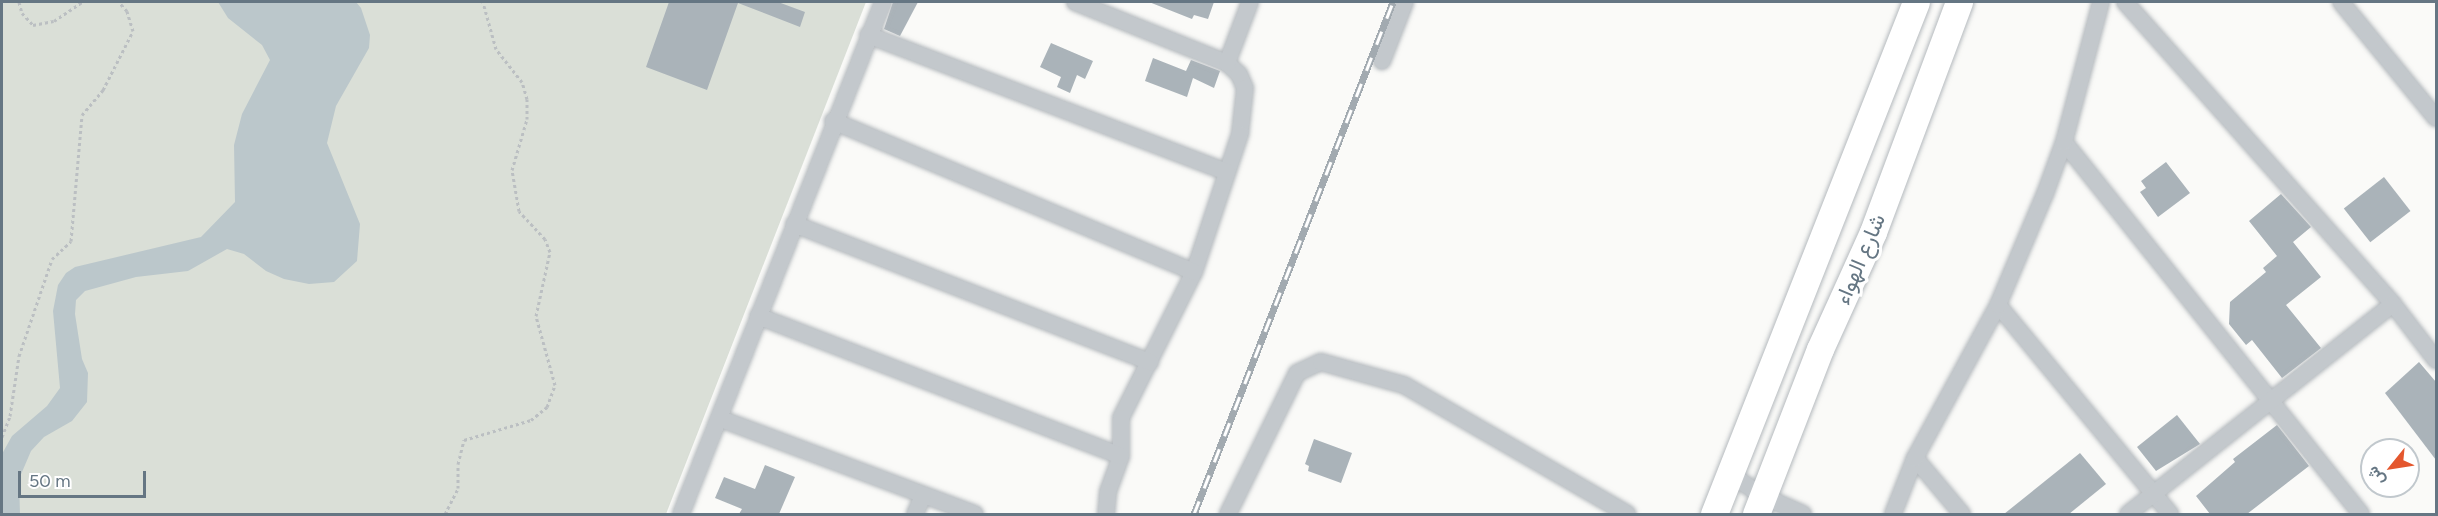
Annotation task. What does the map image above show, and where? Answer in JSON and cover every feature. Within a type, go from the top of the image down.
[{"type":"main road","name":"شارع الهواء","points":[[1714,514],[1916,2]]},
{"type":"main road","name":"شارع الهواء","points":[[1759,505],[1820,350],[1872,232],[1959,2]]},
{"type":"street","points":[[681,514],[721,419],[833,121],[883,2]]},
{"type":"street","points":[[1075,2],[1227,63],[1239,74],[1245,88],[1245,105],[1227,172],[1194,272],[1122,418],[1121,456],[1108,492],[1106,514]]},
{"type":"street","points":[[1227,63],[1250,2]]},
{"type":"street","points":[[1382,61],[1405,2]]},
{"type":"street","points":[[1893,514],[1915,458],[1998,305],[2064,142],[2101,2]]},
{"type":"street","points":[[2125,2],[2393,304],[2436,360]]},
{"type":"street","points":[[2341,2],[2436,118]]},
{"type":"street","points":[[868,35],[1227,172]]},
{"type":"street","points":[[833,121],[1194,272]]},
{"type":"street","points":[[2064,142],[2269,402],[2361,514]]},
{"type":"street","points":[[794,224],[1150,362]]},
{"type":"street","points":[[2127,514],[2393,304]]},
{"type":"street","points":[[1998,305],[2170,514]]},
{"type":"street","points":[[758,316],[1121,456]]},
{"type":"street","points":[[1228,514],[1297,373],[1321,362],[1404,385],[1627,514]]},
{"type":"street","points":[[721,419],[975,514]]},
{"type":"street","points":[[1915,458],[1962,514]]},
{"type":"street","points":[[1730,474],[1759,505],[1803,514]]},
{"type":"street","points":[[915,514],[923,496]]},
{"type":"path","points":[[19,2],[22,14],[33,25],[54,21],[82,2]]},
{"type":"path","points":[[2,437],[10,416],[19,356],[52,260],[71,241],[82,114],[104,90],[133,31],[127,11],[118,2]]},
{"type":"path","points":[[445,514],[458,488],[458,464],[464,440],[531,420],[547,407],[555,385],[536,316],[550,252],[545,239],[519,211],[512,170],[525,130],[527,99],[522,82],[496,49],[483,2]]},
{"type":"shaded area","points":[[2,2],[866,2],[666,514],[2,514]]},
{"type":"shaded area","points":[[218,2],[356,2],[361,8],[370,35],[369,48],[336,106],[327,143],[360,224],[357,261],[334,282],[309,284],[284,279],[266,271],[244,254],[227,249],[188,271],[136,277],[85,291],[76,300],[75,314],[82,359],[88,373],[87,402],[72,421],[44,437],[31,451],[19,479],[20,514],[2,514],[2,454],[12,436],[47,406],[60,388],[53,311],[58,285],[66,273],[75,267],[201,237],[235,202],[234,145],[242,114],[270,60],[262,45],[228,18]]},
{"type":"building","points":[[669,2],[778,2],[805,12],[800,27],[738,3],[707,90],[646,67]]},
{"type":"building","points":[[893,2],[918,2],[900,36],[884,29]]},
{"type":"building","points":[[1149,2],[1214,2],[1208,19],[1194,15],[1192,19]]},
{"type":"building","points":[[1051,43],[1093,61],[1085,79],[1077,75],[1070,93],[1057,87],[1061,77],[1040,67]]},
{"type":"building","points":[[1153,58],[1186,71],[1191,60],[1220,71],[1214,88],[1193,78],[1187,97],[1145,81]]},
{"type":"building","points":[[2166,162],[2190,193],[2158,217],[2140,192],[2146,188],[2141,181]]},
{"type":"building","points":[[2384,177],[2410,211],[2370,242],[2344,208]]},
{"type":"building","points":[[2281,194],[2311,227],[2293,242],[2321,277],[2286,305],[2321,348],[2282,378],[2252,340],[2246,345],[2229,324],[2230,302],[2266,272],[2263,268],[2277,256],[2249,221]]},
{"type":"building","points":[[2419,362],[2436,382],[2436,460],[2420,438],[2385,393]]},
{"type":"building","points":[[2177,415],[2200,444],[2156,471],[2137,447]]},
{"type":"building","points":[[2277,425],[2309,466],[2247,514],[2210,514],[2196,496],[2235,462],[2233,459]]},
{"type":"building","points":[[1314,439],[1352,453],[1341,483],[1308,471],[1309,466],[1305,464]]},
{"type":"building","points":[[2080,453],[2106,484],[2069,514],[2004,514]]},
{"type":"building","points":[[765,465],[795,477],[779,514],[739,514],[742,509],[715,498],[724,477],[755,489]]},
{"type":"railway","points":[[1194,514],[1393,2]]}]
